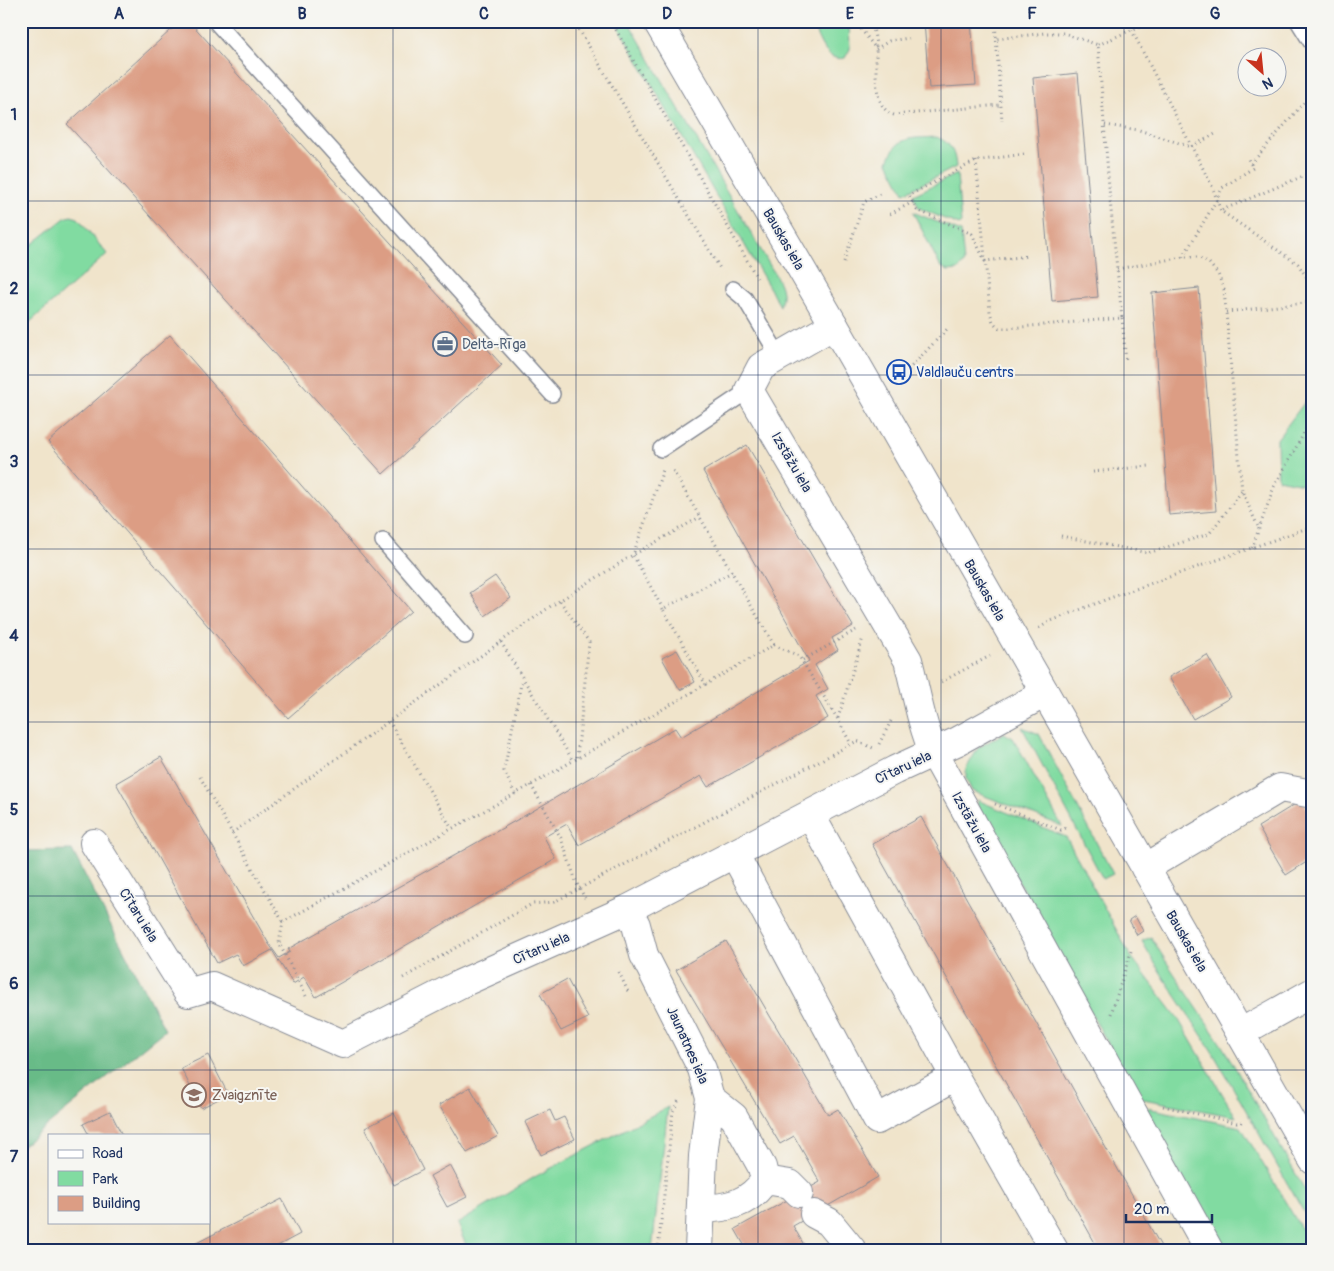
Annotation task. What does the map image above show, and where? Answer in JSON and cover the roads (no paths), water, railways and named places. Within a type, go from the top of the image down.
[{"type":"street","name":"Bauskas iela","points":[[657,21],[834,325],[1313,1160]]},
{"type":"street","points":[[749,390],[761,367],[834,325]]},
{"type":"street","name":"Izstāžu iela","points":[[749,390],[874,622],[908,660],[925,733],[934,753],[1209,1250]]},
{"type":"street","name":"Cītaru iela","points":[[94,843],[188,993],[212,986],[343,1044],[460,984],[628,909],[895,770],[934,753],[1045,693]]},
{"type":"street","points":[[1145,868],[1280,788],[1313,794]]},
{"type":"street","points":[[810,814],[955,1077],[1054,1250]]},
{"type":"street","points":[[735,854],[877,1120],[955,1077]]},
{"type":"street","name":"Jaunatnes iela","points":[[628,909],[636,926],[644,955],[702,1069],[710,1098],[703,1156],[699,1250]]},
{"type":"street","points":[[1240,1033],[1313,992]]},
{"type":"street","points":[[701,1209],[719,1208],[739,1203],[757,1192],[765,1180],[762,1167],[734,1117],[710,1098]]},
{"type":"street","points":[[765,1180],[790,1184],[807,1204],[829,1222],[852,1250]]},
{"type":"lane","points":[[215,21],[552,394]]},
{"type":"lane","points":[[1298,21],[1313,45]]},
{"type":"lane","points":[[732,289],[745,299],[779,356]]},
{"type":"lane","points":[[664,455],[749,390]]},
{"type":"lane","points":[[383,541],[465,636]]},
{"type":"place","name":"Delta-Rīga","points":[[445,344]]},
{"type":"place","name":"Valdlauču centrs","points":[[899,372]]},
{"type":"place","name":"Zvaigznīte","points":[[194,1095]]}]
